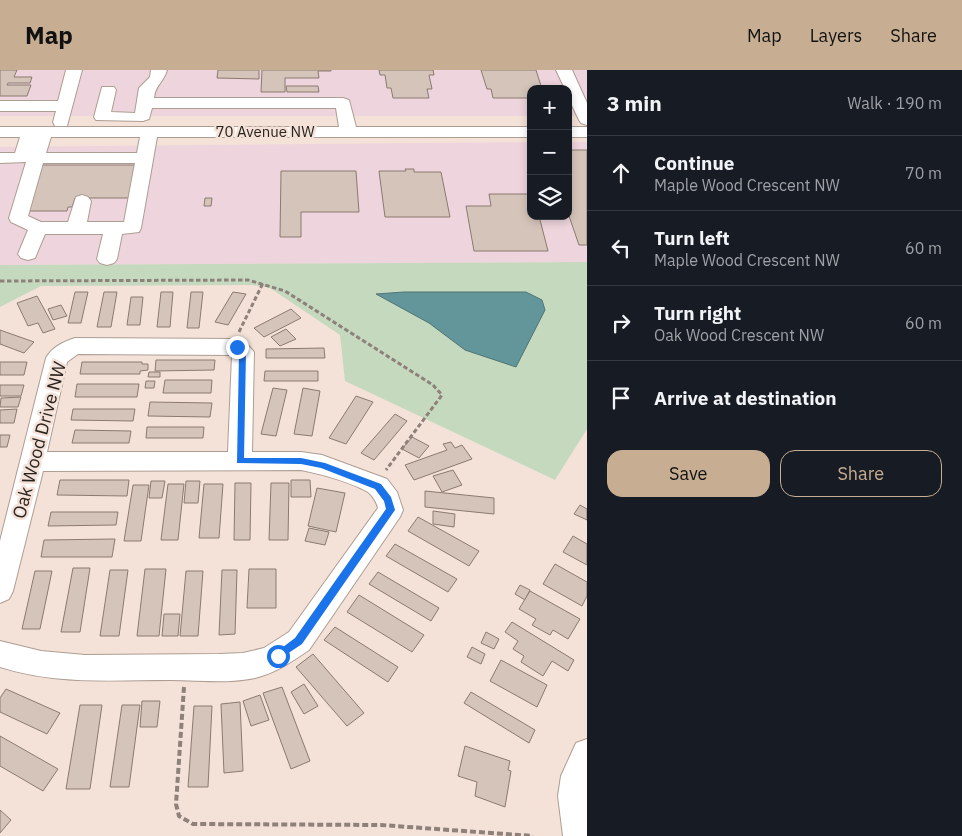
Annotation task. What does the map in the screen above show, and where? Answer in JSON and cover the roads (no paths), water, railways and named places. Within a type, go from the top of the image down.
[{"type":"street","points":[[0,158],[22,158],[44,132],[65,106],[74,70]]},
{"type":"street","points":[[44,132],[18,218],[38,228],[132,228],[145,158],[147,88],[157,78],[159,70]]},
{"type":"street","points":[[564,70],[587,120]]},
{"type":"street","points":[[108,90],[102,116],[145,121],[247,117],[343,103],[348,131]]},
{"type":"street","points":[[0,106],[65,106]]},
{"type":"street","name":"70 Avenue NW","points":[[0,132],[44,132],[145,121],[247,117],[348,131],[527,132]]},
{"type":"street","points":[[572,132],[587,132]]},
{"type":"street","points":[[36,158],[145,158]]},
{"type":"street","points":[[76,228],[82,201]]},
{"type":"street","points":[[28,254],[38,228]]},
{"type":"street","points":[[107,259],[114,228]]},
{"type":"street","points":[[67,350],[75,346],[237,347],[243,352],[240,461]]},
{"type":"street","name":"Oak Wood Drive NW","points":[[0,591],[57,358],[67,350]]},
{"type":"street","points":[[0,654],[54,666],[186,667],[250,665],[278,656],[298,641],[391,510],[388,499],[378,486],[322,465],[308,462],[33,462]]},
{"type":"street","points":[[579,836],[574,796],[576,776],[587,754]]},
{"type":"water","points":[[404,292],[526,292],[542,300],[545,310],[516,367],[465,350],[429,323],[376,294]]}]
